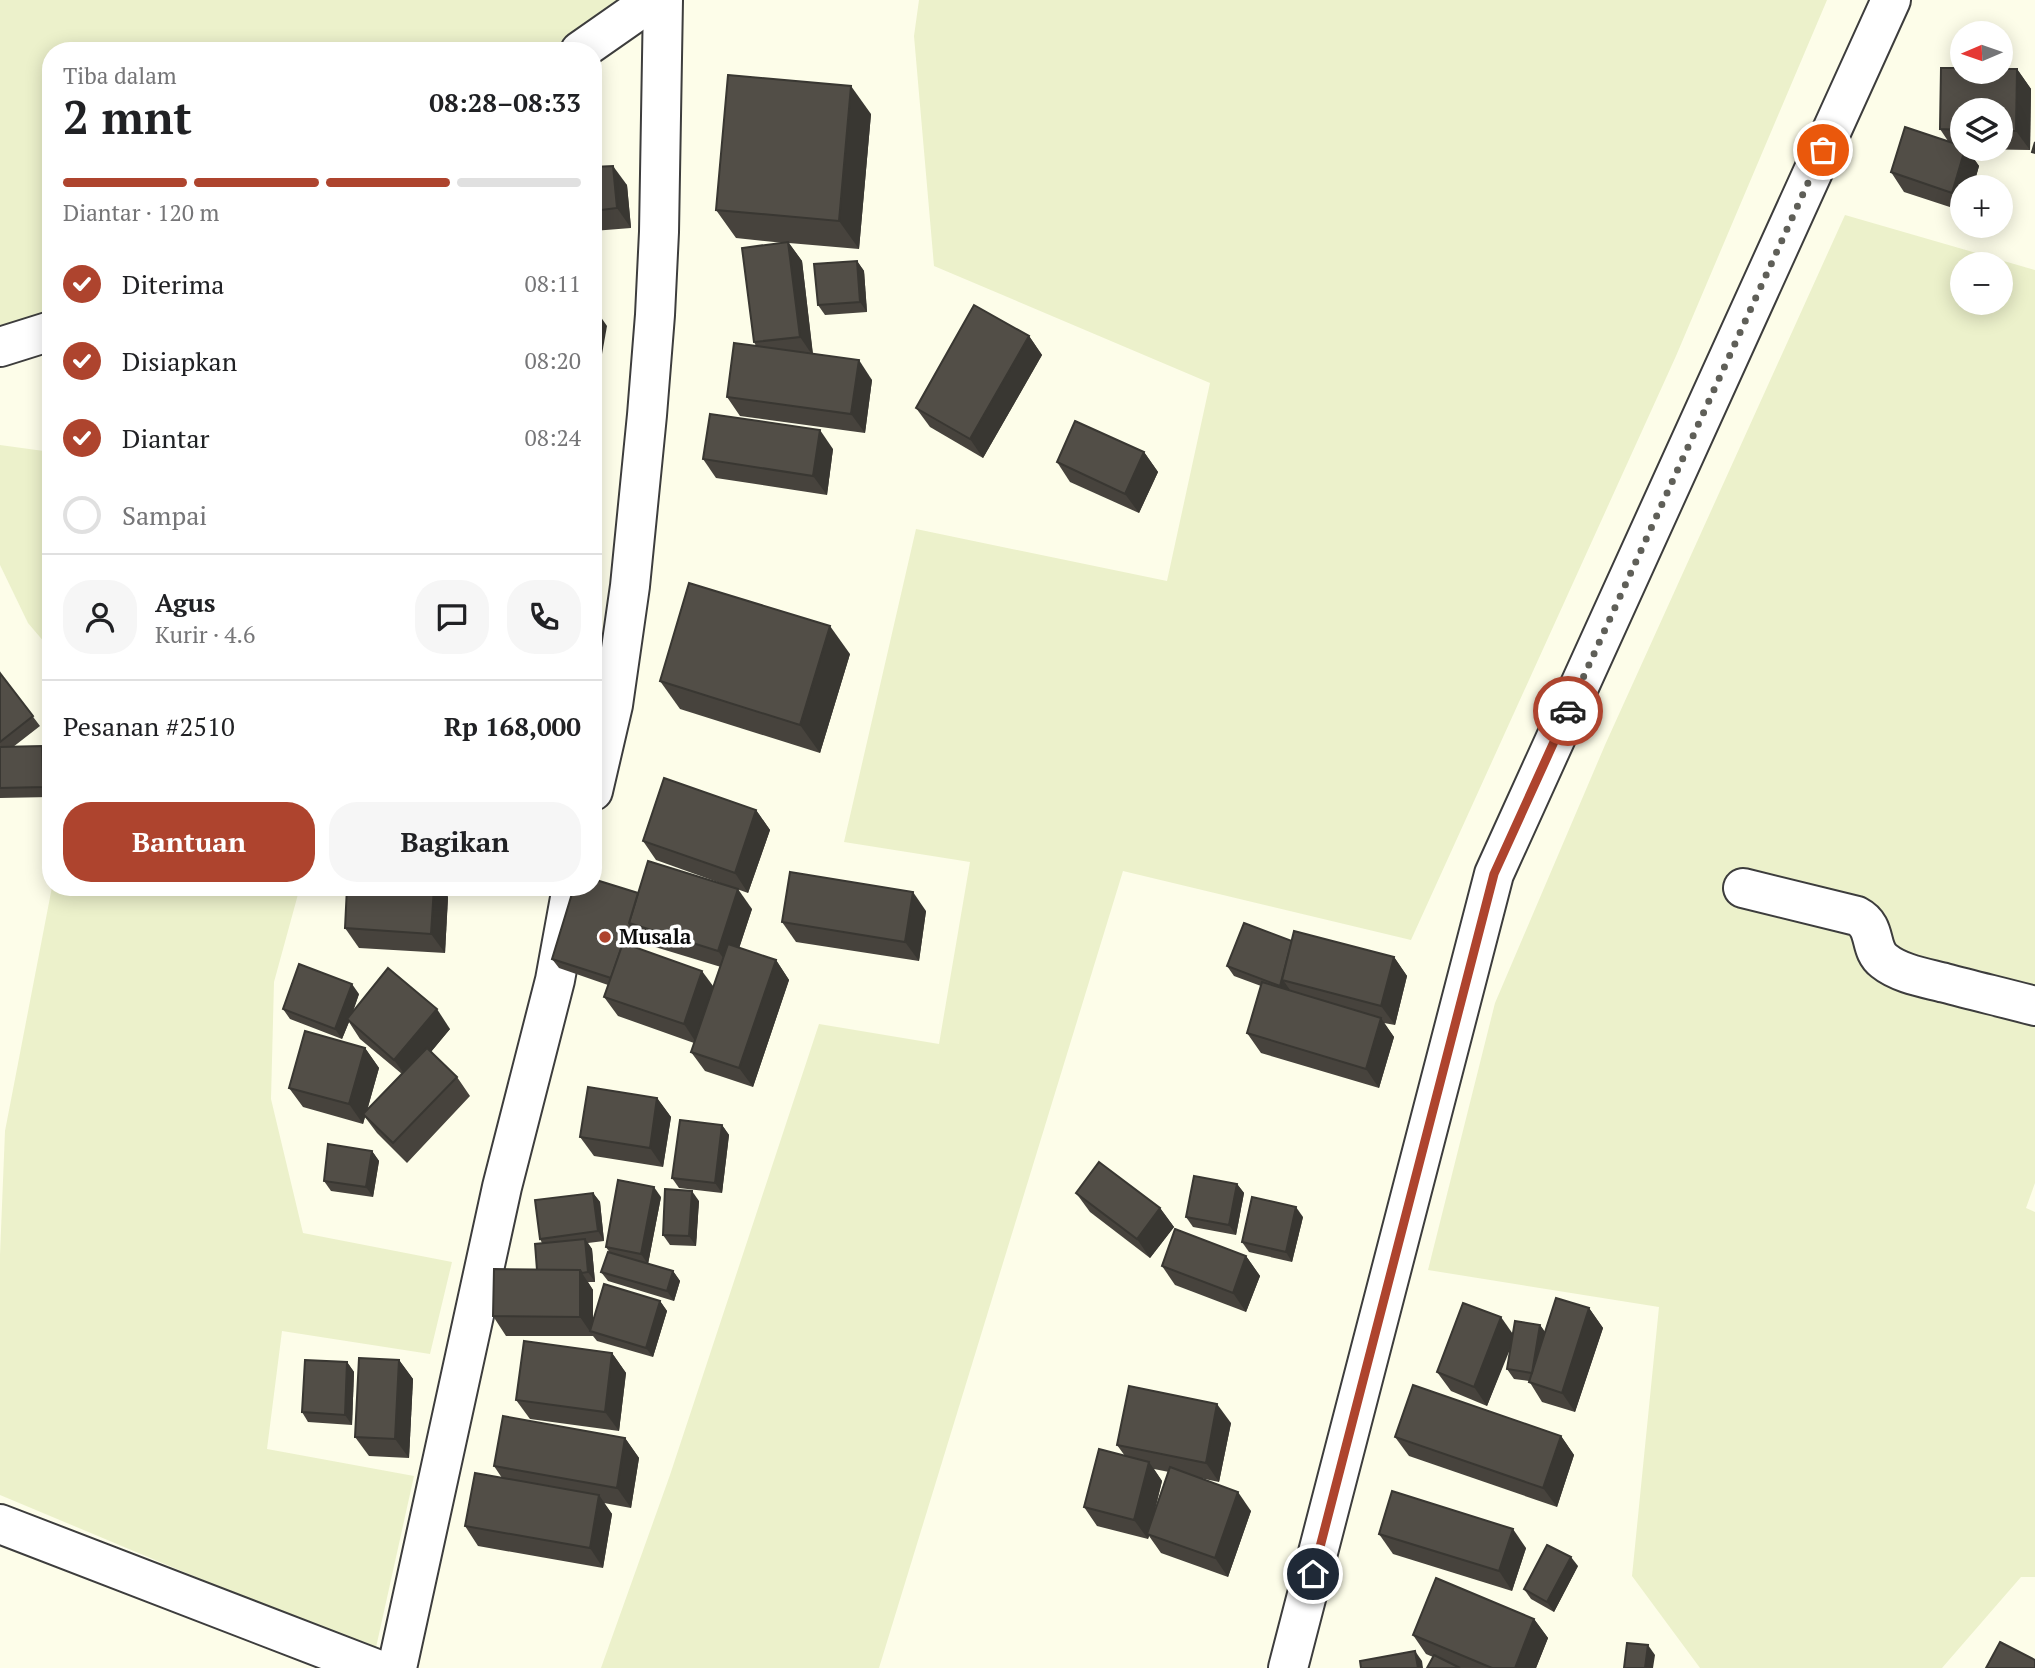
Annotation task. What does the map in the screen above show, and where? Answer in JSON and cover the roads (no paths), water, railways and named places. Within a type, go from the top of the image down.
[{"type":"street","points":[[593,42],[653,0]]},
{"type":"street","points":[[602,752],[613,705],[626,612],[655,315],[663,0]]},
{"type":"street","points":[[1288,1668],[1494,874],[1891,0]]},
{"type":"street","points":[[0,347],[42,334]]},
{"type":"street","points":[[1743,888],[1857,916],[1865,920],[1869,927],[1882,960],[1894,967],[1918,976],[2035,1006]]},
{"type":"street","points":[[397,1668],[502,1187],[555,980],[570,896]]},
{"type":"street","points":[[0,1524],[374,1668]]},
{"type":"place","name":"Musala","points":[[605,937]]}]
